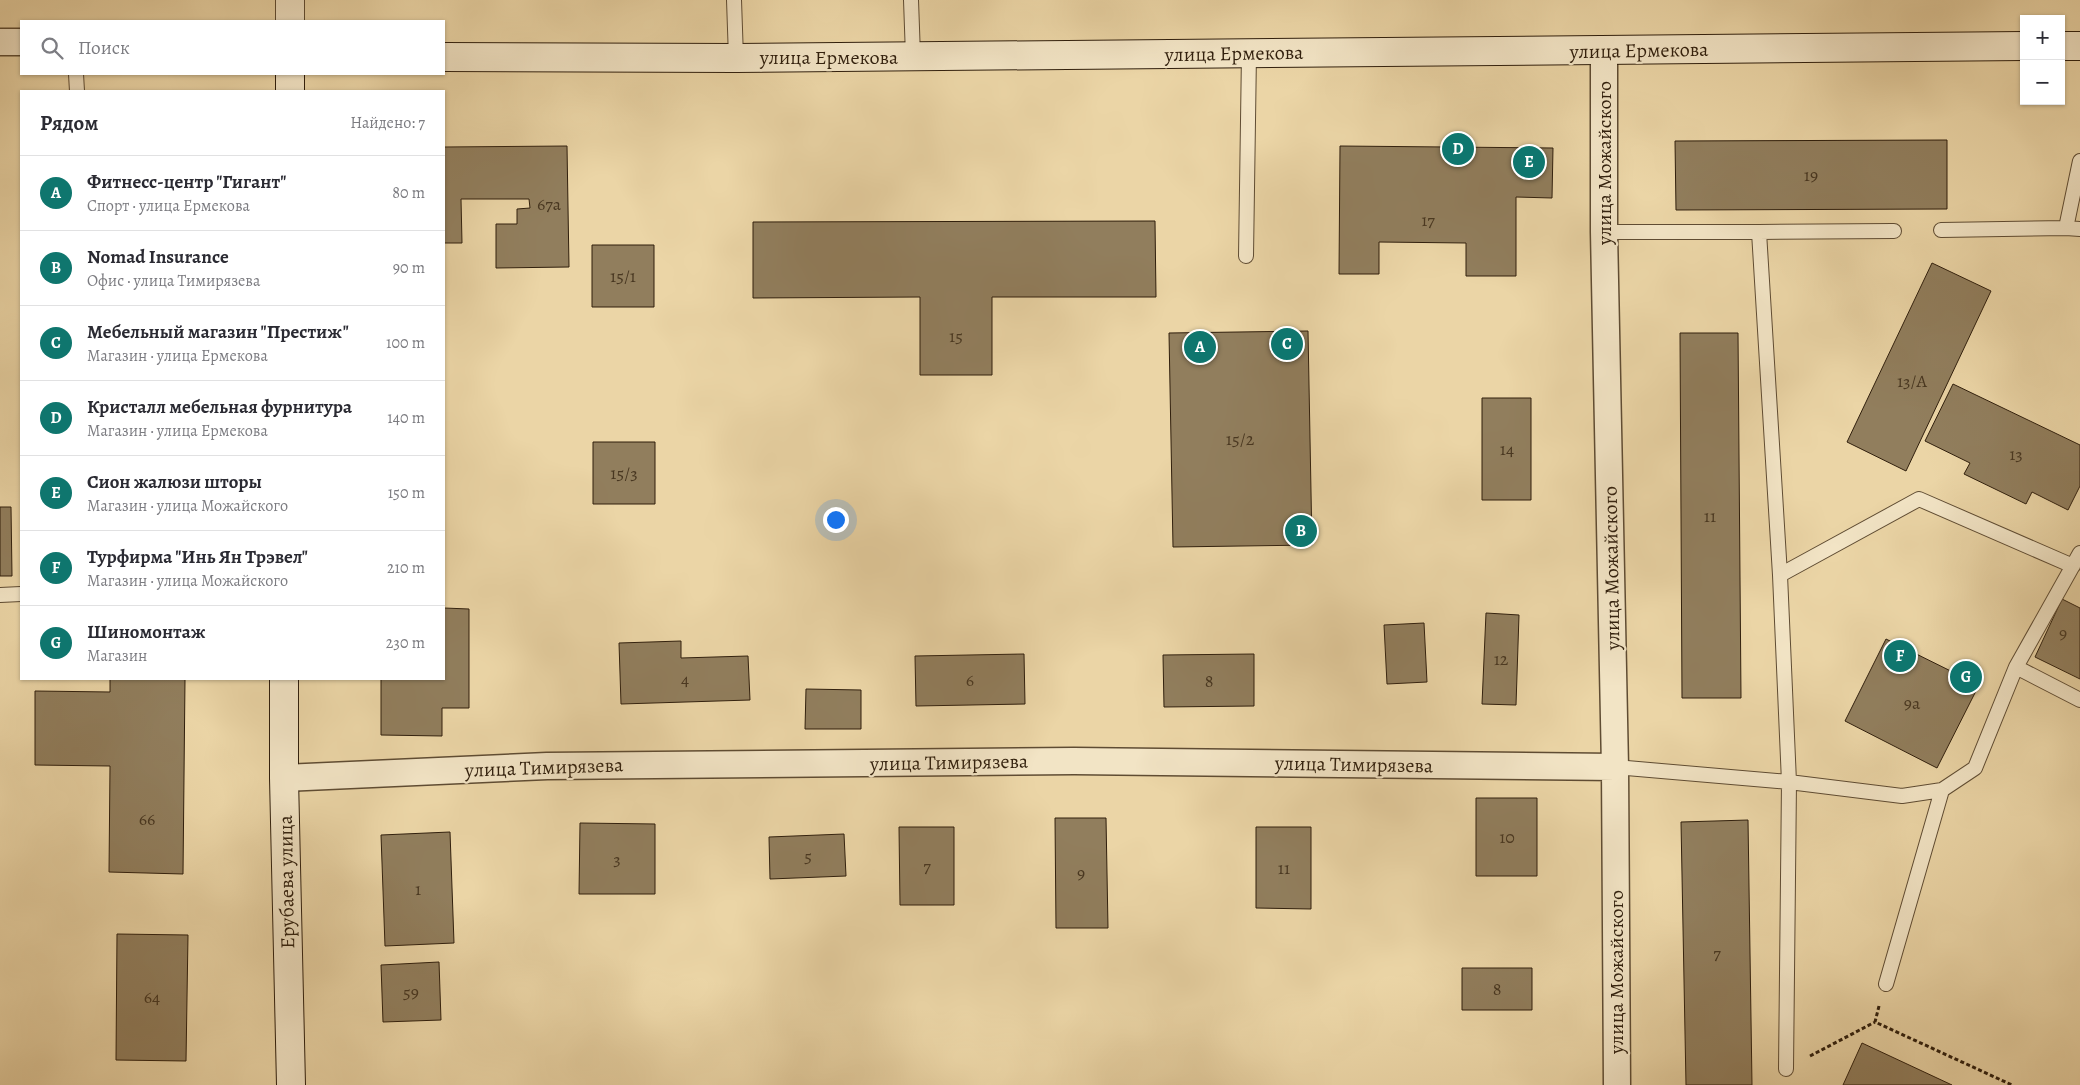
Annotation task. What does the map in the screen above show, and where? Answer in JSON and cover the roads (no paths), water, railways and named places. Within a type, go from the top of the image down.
[{"type":"main road","points":[[290,0],[290,20]]},
{"type":"main road","name":"улица Ермекова","points":[[445,57],[736,58],[2020,46]]},
{"type":"main road","points":[[2065,46],[2080,46]]},
{"type":"main road","points":[[290,75],[290,90]]},
{"type":"main road","name":"Ерубаева улица","points":[[284,680],[284,778],[291,1085]]},
{"type":"street","points":[[0,42],[20,42]]},
{"type":"street","name":"улица Можайского","points":[[1604,50],[1604,232],[1615,767],[1617,1085]]},
{"type":"street","name":"улица Тимирязева","points":[[284,778],[547,766],[1054,761],[1615,767]]},
{"type":"lane","points":[[734,0],[736,58]]},
{"type":"lane","points":[[911,0],[913,56]]},
{"type":"lane","points":[[1246,256],[1249,53]]},
{"type":"lane","points":[[76,75],[77,90]]},
{"type":"lane","points":[[1941,230],[2073,229],[2080,161]]},
{"type":"lane","points":[[1604,232],[1894,231]]},
{"type":"lane","points":[[1759,232],[1780,575],[1789,782],[1786,1069]]},
{"type":"lane","points":[[1780,575],[1919,499],[2073,566]]},
{"type":"lane","points":[[1615,767],[1789,782],[1902,796],[1942,790],[1975,768],[2016,667],[2080,553]]},
{"type":"lane","points":[[0,595],[20,594]]},
{"type":"lane","points":[[2016,667],[2080,700]]},
{"type":"lane","points":[[1886,984],[1942,790]]},
{"type":"place","name":"Кристалл мебельная фурнитура","points":[[1458,149]]},
{"type":"place","name":"Сион жалюзи шторы","points":[[1529,162]]},
{"type":"place","name":"Мебельный магазин \"Престиж\"","points":[[1287,344]]},
{"type":"place","name":"Фитнесс-центр \"Гигант\"","points":[[1200,347]]},
{"type":"place","name":"Nomad Insurance","points":[[1301,531]]},
{"type":"place","name":"Турфирма \"Инь Ян Трэвел\"","points":[[1900,656]]},
{"type":"place","name":"Шиномонтаж","points":[[1966,677]]}]
